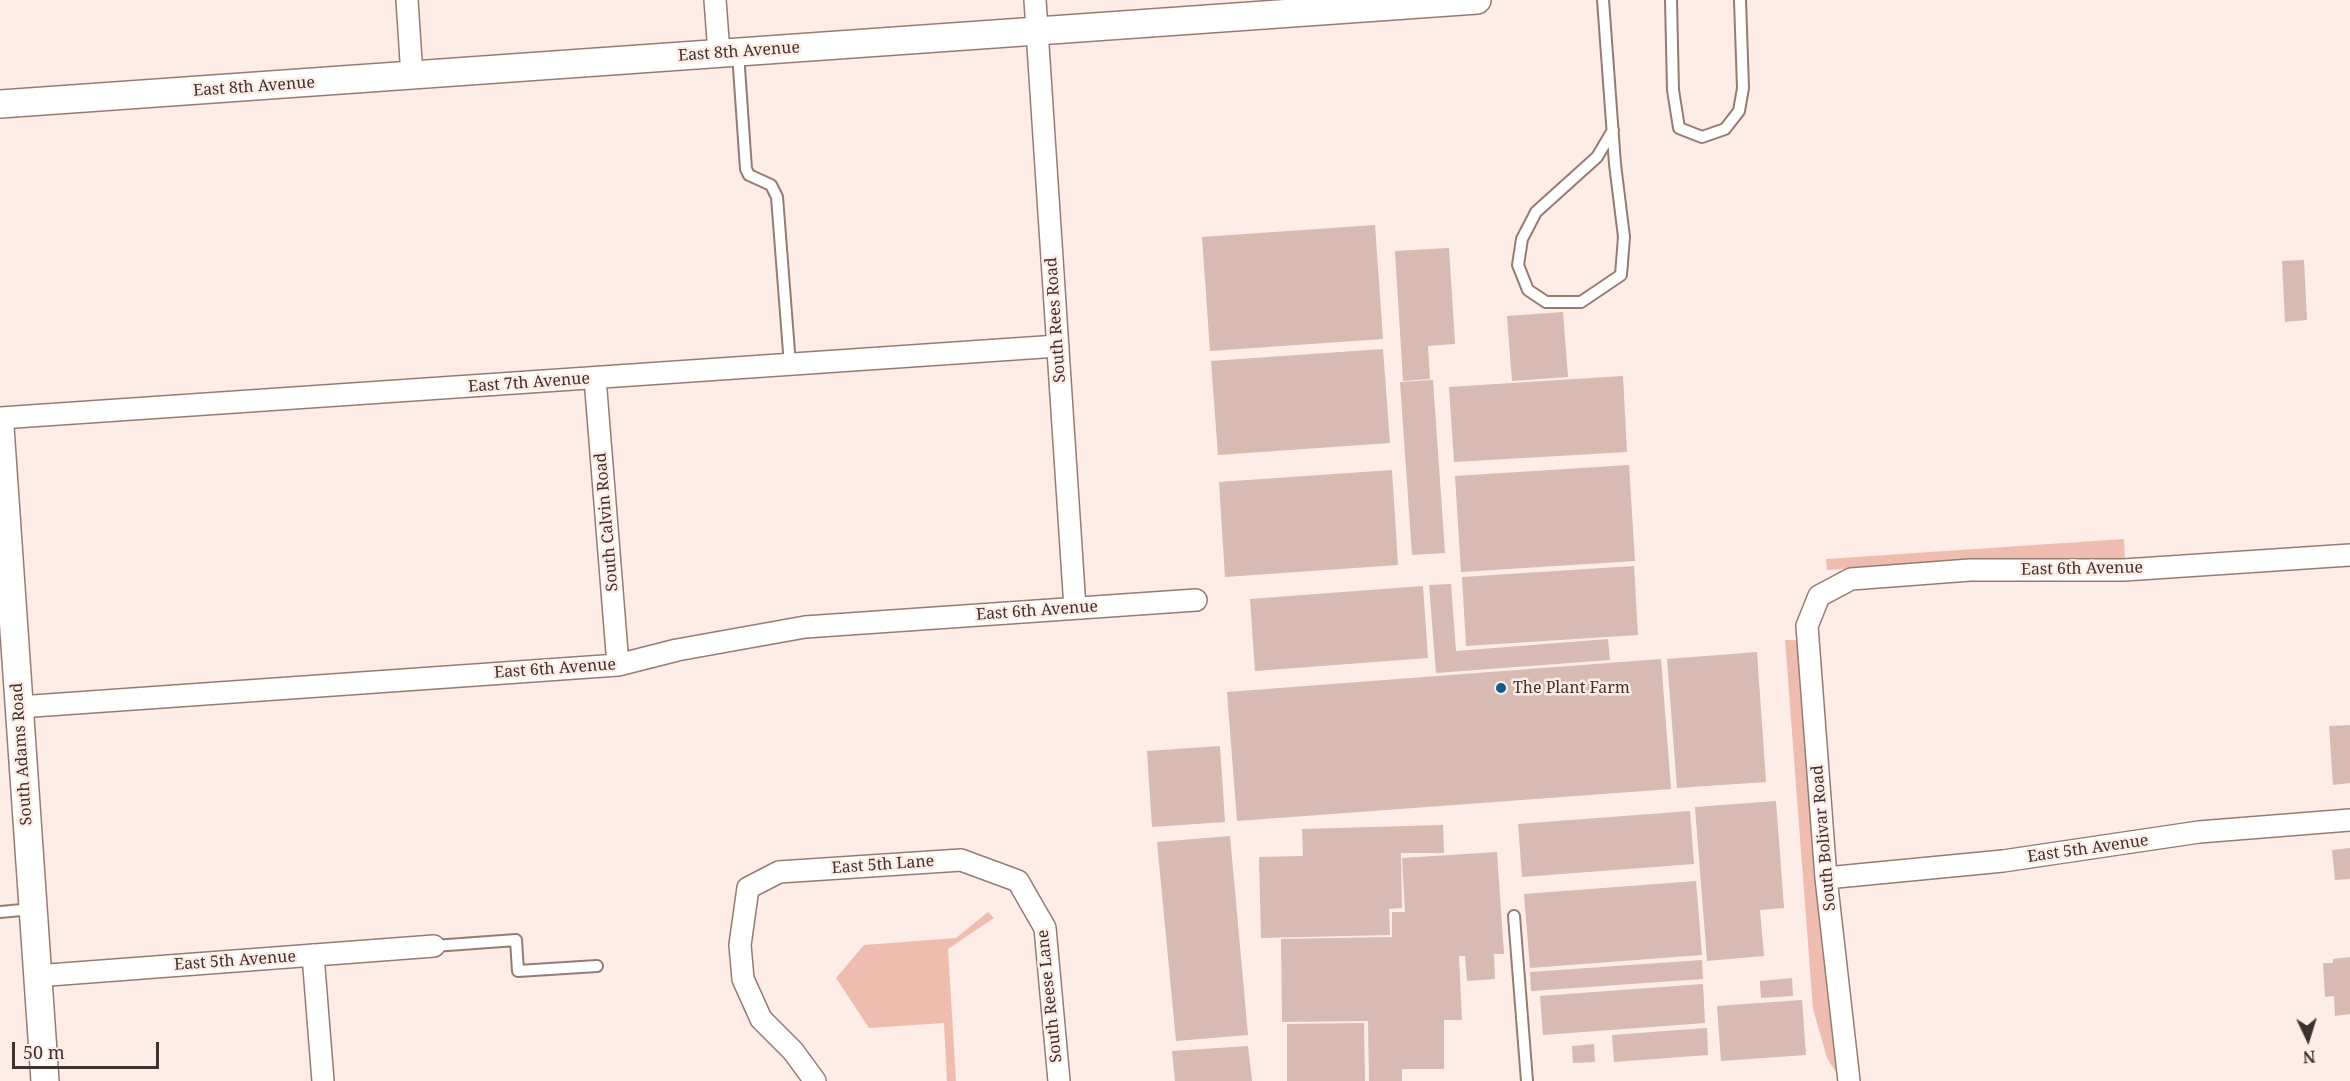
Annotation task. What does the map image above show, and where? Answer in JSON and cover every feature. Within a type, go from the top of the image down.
[{"type":"street","points":[[407,0],[412,76]]},
{"type":"street","points":[[715,0],[729,52]]},
{"type":"street","name":"South Rees Road","points":[[1035,0],[1075,608]]},
{"type":"street","name":"East 8th Avenue","points":[[0,104],[1037,31],[1316,6],[1477,0]]},
{"type":"street","name":"East 7th Avenue","points":[[0,418],[1058,346]]},
{"type":"street","name":"South Calvin Road","points":[[596,378],[618,665]]},
{"type":"street","name":"South Adams Road","points":[[0,427],[7,637],[19,707],[45,1081]]},
{"type":"street","name":"East 6th Avenue","points":[[1819,596],[1851,579],[1863,578],[1970,570],[2124,570],[2350,555]]},
{"type":"street","name":"South Bolivar Road","points":[[1819,596],[1808,626],[1826,878],[1849,1081]]},
{"type":"street","name":"East 6th Avenue","points":[[19,707],[618,665],[677,650],[805,627],[1196,600]]},
{"type":"street","name":"East 5th Avenue","points":[[1826,878],[2003,861],[2199,832],[2350,820]]},
{"type":"street","name":"East 5th Lane","points":[[815,1081],[793,1051],[761,1019],[743,979],[740,945],[748,888],[779,872],[961,860],[1018,881]]},
{"type":"street","name":"South Reese Lane","points":[[1018,881],[1045,928],[1059,1081]]},
{"type":"street","name":"East 5th Avenue","points":[[36,976],[434,946]]},
{"type":"street","points":[[313,955],[323,1081]]},
{"type":"lane","points":[[1603,0],[1624,237],[1621,275],[1581,302],[1546,302],[1528,290],[1518,264],[1522,239],[1536,212],[1597,157],[1613,130]]},
{"type":"lane","points":[[1671,0],[1673,90],[1679,128],[1702,137],[1725,129],[1739,111],[1743,88],[1740,0]]},
{"type":"lane","points":[[729,52],[746,170],[749,175],[771,185],[777,197],[790,365]]},
{"type":"lane","points":[[0,912],[32,909]]},
{"type":"lane","points":[[1514,916],[1527,1081]]},
{"type":"lane","points":[[434,946],[516,940],[518,971],[597,966]]},
{"type":"shaded area","points":[[2124,539],[2125,561],[1950,562],[1827,570],[1826,559]]},
{"type":"shaded area","points":[[1785,640],[1799,640],[1820,923],[1840,1079],[1827,1058],[1813,1009]]},
{"type":"shaded area","points":[[988,912],[994,918],[948,949],[956,1081],[947,1081],[944,1023],[869,1028],[836,978],[864,945],[956,938]]},
{"type":"building","points":[[1375,225],[1383,339],[1210,351],[1202,237]]},
{"type":"building","points":[[1449,248],[1455,344],[1428,346],[1430,379],[1403,381],[1395,251]]},
{"type":"building","points":[[2304,260],[2307,320],[2285,322],[2282,261]]},
{"type":"building","points":[[1563,312],[1568,377],[1512,381],[1507,316]]},
{"type":"building","points":[[1383,349],[1390,443],[1218,455],[1211,361]]},
{"type":"building","points":[[1623,376],[1627,452],[1454,462],[1449,387]]},
{"type":"building","points":[[1433,380],[1445,553],[1412,555],[1400,382]]},
{"type":"building","points":[[1629,465],[1635,561],[1461,572],[1455,476]]},
{"type":"building","points":[[1392,470],[1398,565],[1225,577],[1219,482]]},
{"type":"building","points":[[1634,566],[1638,635],[1466,646],[1462,577]]},
{"type":"building","points":[[1451,584],[1456,651],[1608,639],[1610,660],[1436,673],[1429,585]]},
{"type":"building","points":[[1423,586],[1428,658],[1255,671],[1250,599]]},
{"type":"building","points":[[1757,652],[1766,782],[1677,788],[1667,659]]},
{"type":"building","points":[[1661,659],[1671,789],[1237,821],[1227,692]]},
{"type":"building","points":[[2350,725],[2350,783],[2333,785],[2329,726]]},
{"type":"building","points":[[1220,746],[1225,822],[1152,827],[1147,751]]},
{"type":"building","points":[[1776,801],[1784,908],[1760,910],[1764,956],[1707,961],[1695,807]]},
{"type":"building","points":[[1690,811],[1694,864],[1522,877],[1518,824]]},
{"type":"building","points":[[1443,825],[1444,853],[1401,853],[1402,908],[1389,909],[1390,935],[1261,938],[1259,857],[1303,856],[1302,829]]},
{"type":"building","points":[[1230,836],[1248,1035],[1176,1041],[1157,842]]},
{"type":"building","points":[[2350,848],[2350,879],[2335,880],[2332,850]]},
{"type":"building","points":[[1497,852],[1504,954],[1494,954],[1495,979],[1467,981],[1465,956],[1459,956],[1462,1020],[1444,1020],[1444,1069],[1402,1069],[1402,1081],[1369,1081],[1368,1021],[1282,1022],[1281,939],[1392,937],[1392,912],[1405,912],[1402,858]]},
{"type":"building","points":[[1696,881],[1702,955],[1530,968],[1524,894]]},
{"type":"building","points":[[2350,957],[2350,1014],[2335,1016],[2334,996],[2325,997],[2323,963],[2333,963],[2333,959]]},
{"type":"building","points":[[1702,960],[1703,979],[1531,991],[1530,972]]},
{"type":"building","points":[[1792,978],[1793,996],[1761,998],[1760,981]]},
{"type":"building","points":[[1703,984],[1705,1023],[1543,1035],[1540,996]]},
{"type":"building","points":[[1802,1000],[1806,1055],[1721,1061],[1717,1006]]},
{"type":"building","points":[[1364,1023],[1365,1081],[1287,1081],[1287,1024]]},
{"type":"building","points":[[1707,1028],[1708,1055],[1614,1062],[1612,1035]]},
{"type":"building","points":[[1594,1044],[1595,1062],[1573,1063],[1572,1046]]},
{"type":"building","points":[[1248,1046],[1252,1081],[1175,1081],[1172,1051]]},
{"type":"place","name":"The Plant Farm","points":[[1501,688]]}]
